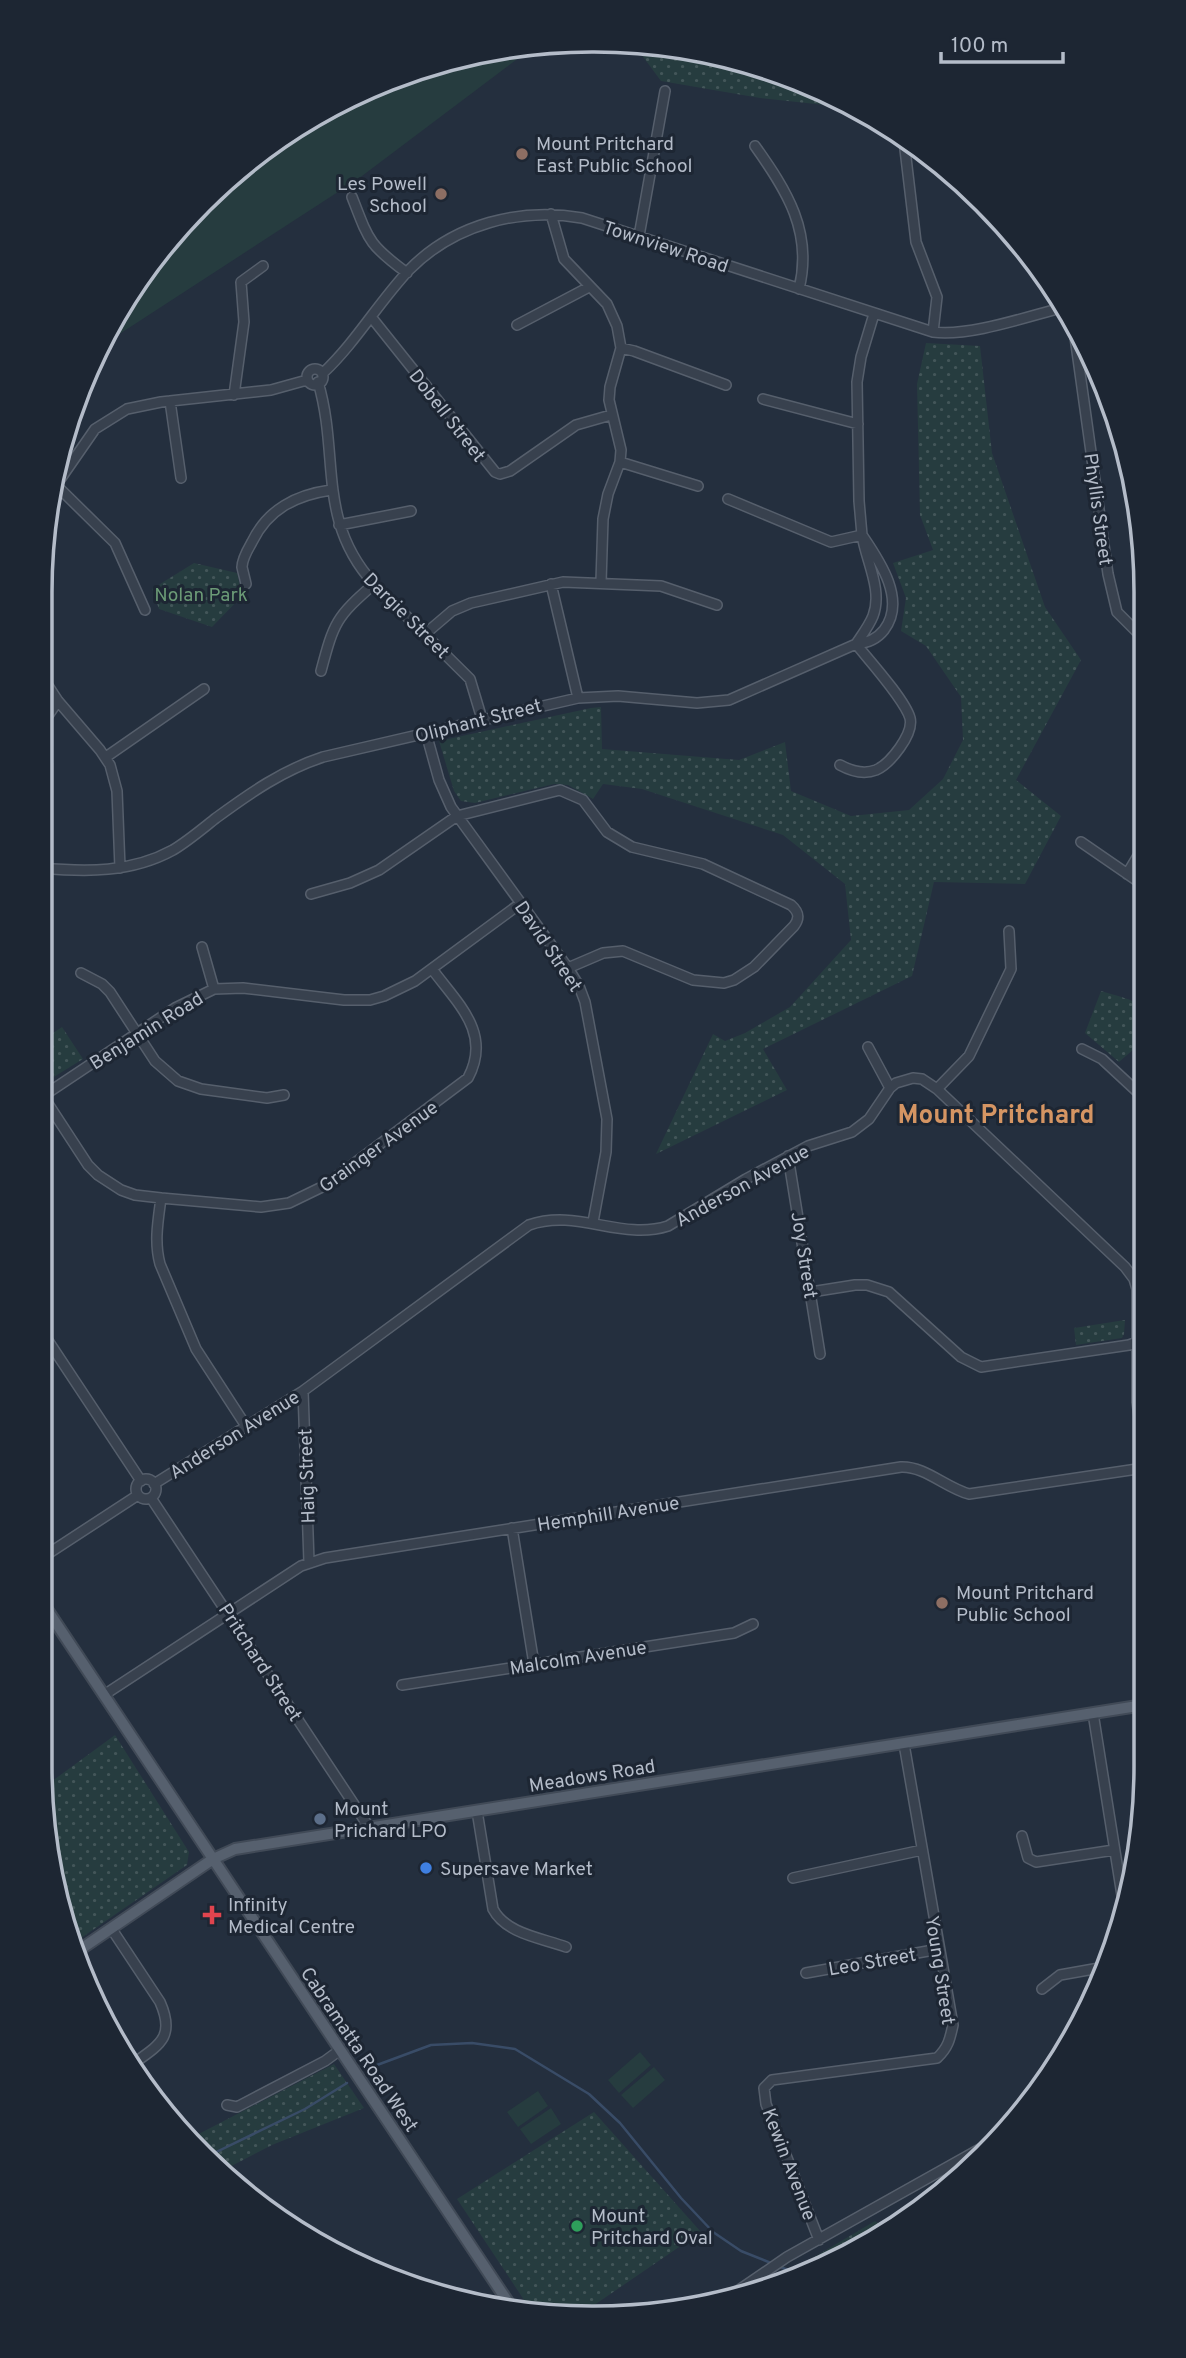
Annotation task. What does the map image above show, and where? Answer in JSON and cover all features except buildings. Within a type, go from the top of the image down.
[{"type":"main road","name":"Cabramatta Road West","points":[[52,1617],[505,2298]]},
{"type":"main road","name":"Meadows Road","points":[[84,1947],[213,1859],[234,1849],[1134,1707]]},
{"type":"street","points":[[639,236],[665,91]]},
{"type":"street","points":[[755,146],[796,212],[802,237],[803,261],[799,289]]},
{"type":"street","points":[[905,153],[916,242],[937,297],[933,332]]},
{"type":"street","points":[[352,197],[373,246],[407,273]]},
{"type":"street","points":[[551,214],[564,259],[600,296],[611,312],[621,348],[610,387],[611,415],[621,450],[620,462],[608,494],[603,519],[601,582]]},
{"type":"street","name":"Townview Road","points":[[323,373],[349,347],[407,273],[443,243],[472,228],[503,219],[551,214],[582,218],[933,332],[974,330],[1051,308]]},
{"type":"street","points":[[234,395],[244,322],[241,282],[263,266]]},
{"type":"street","points":[[517,325],[589,287]]},
{"type":"street","name":"Oliphant Street","points":[[856,644],[871,621],[876,604],[874,583],[864,552],[862,535],[858,424],[859,369],[874,314]]},
{"type":"street","name":"Dobell Street","points":[[372,318],[495,472],[500,474],[510,471],[576,425],[611,415]]},
{"type":"street","points":[[621,348],[726,385]]},
{"type":"street","name":"Phyllis Street","points":[[1077,352],[1108,574],[1117,612],[1134,629]]},
{"type":"street","points":[[314,370],[323,373],[323,379],[318,383],[312,384],[307,380],[314,370]]},
{"type":"street","points":[[68,467],[87,439],[107,420],[127,409],[170,401],[271,390],[307,380]]},
{"type":"street","name":"Dargie Street","points":[[318,383],[331,490],[339,524],[354,559],[374,584],[470,679],[482,719]]},
{"type":"street","points":[[763,399],[858,424]]},
{"type":"street","points":[[170,401],[181,478]]},
{"type":"street","points":[[620,462],[698,485]]},
{"type":"street","points":[[246,584],[242,567],[244,559],[262,523],[274,512],[300,497],[331,490]]},
{"type":"street","points":[[62,494],[116,543],[145,610]]},
{"type":"street","points":[[728,499],[831,542],[862,535]]},
{"type":"street","points":[[339,524],[411,511]]},
{"type":"street","name":"Oliphant Street","points":[[120,868],[172,850],[248,794],[289,770],[323,757],[578,698],[618,696],[697,703],[729,701],[856,644],[872,640],[884,630],[892,614],[893,604],[884,575],[862,535]]},
{"type":"street","points":[[425,634],[443,617],[461,607],[551,584],[575,581],[661,586],[717,605]]},
{"type":"street","points":[[321,671],[337,620],[346,607],[374,584]]},
{"type":"street","points":[[551,584],[578,698]]},
{"type":"street","points":[[840,765],[853,772],[870,772],[880,768],[902,745],[911,724],[906,710],[856,644]]},
{"type":"street","points":[[106,757],[204,689]]},
{"type":"street","points":[[52,692],[106,757],[114,775],[120,868],[82,872],[52,869]]},
{"type":"street","points":[[52,710],[58,701]]},
{"type":"street","name":"David Street","points":[[426,733],[442,789],[457,816],[569,968],[585,1002],[607,1119],[606,1152],[593,1222]]},
{"type":"street","points":[[311,894],[350,883],[379,870],[457,816],[560,790],[583,800],[607,832],[632,847],[703,864],[791,905],[797,912],[798,918],[794,926],[754,967],[743,976],[724,983],[693,980],[623,951],[603,953],[569,968]]},
{"type":"street","points":[[1081,842],[1134,878]]},
{"type":"street","points":[[1128,874],[1134,863]]},
{"type":"street","name":"Benjamin Road","points":[[52,1088],[175,1008],[214,989],[243,988],[331,1000],[370,1000],[399,990],[521,903]]},
{"type":"street","points":[[937,1089],[969,1056],[1011,970],[1009,931]]},
{"type":"street","points":[[202,947],[214,989]]},
{"type":"street","name":"Grainger Avenue","points":[[52,1109],[88,1165],[121,1190],[135,1195],[261,1207],[299,1200],[324,1186],[461,1085],[472,1070],[477,1038],[465,1013],[432,969]]},
{"type":"street","points":[[81,973],[102,984],[110,992],[155,1061],[178,1081],[188,1086],[267,1098],[284,1095]]},
{"type":"street","points":[[869,1047],[890,1088],[904,1079],[913,1078],[922,1079],[937,1089],[1130,1273],[1134,1282]]},
{"type":"street","points":[[1082,1049],[1102,1059],[1134,1089]]},
{"type":"street","name":"Anderson Avenue","points":[[154,1484],[303,1391],[529,1225],[555,1218],[593,1222],[631,1231],[656,1230],[668,1226],[788,1156],[808,1146],[852,1132],[877,1109],[890,1088]]},
{"type":"street","name":"Joy Street","points":[[788,1156],[820,1354]]},
{"type":"street","points":[[161,1198],[156,1234],[156,1251],[160,1264],[196,1349],[246,1426]]},
{"type":"street","points":[[811,1292],[855,1285],[867,1285],[889,1292],[961,1357],[981,1367],[1134,1342]]},
{"type":"street","points":[[52,1347],[141,1481]]},
{"type":"street","name":"Haig Street","points":[[303,1391],[309,1562]]},
{"type":"street","name":"Hemphill Avenue","points":[[104,1695],[309,1562],[901,1467],[918,1469],[951,1488],[969,1494],[1134,1469]]},
{"type":"street","points":[[149,1480],[154,1484],[156,1491],[151,1497],[143,1498],[138,1495],[136,1488],[141,1481],[149,1480]]},
{"type":"street","points":[[52,1551],[138,1495]]},
{"type":"street","name":"Pritchard Street","points":[[151,1497],[369,1827]]},
{"type":"street","points":[[512,1528],[534,1664]]},
{"type":"street","name":"Malcolm Avenue","points":[[402,1685],[734,1633],[753,1624]]},
{"type":"street","points":[[1093,1713],[1120,1884]]},
{"type":"street","name":"Young Street","points":[[764,2088],[772,2080],[937,2058],[946,2050],[953,2025],[904,1744]]},
{"type":"street","points":[[477,1811],[493,1909],[497,1916],[510,1927],[566,1947]]},
{"type":"street","points":[[1022,1836],[1028,1858],[1036,1862],[1114,1850]]},
{"type":"street","points":[[793,1878],[922,1850]]},
{"type":"street","points":[[111,1928],[160,2002],[168,2029],[162,2041],[140,2059]]},
{"type":"street","name":"Leo Street","points":[[806,1973],[939,1949]]},
{"type":"street","points":[[1042,1989],[1060,1975],[1093,1969]]},
{"type":"street","points":[[227,2105],[237,2107],[325,2061],[340,2050]]},
{"type":"street","name":"Kewin Avenue","points":[[764,2088],[766,2104],[818,2240]]},
{"type":"street","points":[[751,2282],[787,2257],[961,2160]]},
{"type":"green space","points":[[642,55],[733,71],[767,81],[825,105],[760,98],[661,81]]},
{"type":"green space","points":[[519,57],[358,179],[119,335],[164,264],[187,237],[211,211],[264,164],[323,125],[386,94],[453,71]]},
{"type":"green space","points":[[926,343],[980,346],[992,453],[1045,607],[1081,660],[1016,780],[1061,816],[1025,884],[934,882],[912,976],[763,1049],[787,1090],[656,1154],[713,1034],[725,1041],[745,1033],[790,1007],[851,940],[845,884],[783,835],[642,789],[603,784],[593,799],[568,785],[554,784],[475,803],[461,801],[454,791],[439,741],[601,707],[602,749],[739,760],[785,742],[791,791],[851,816],[909,810],[943,779],[963,740],[961,697],[926,646],[901,631],[906,598],[893,563],[933,550],[920,515],[917,384]]},
{"type":"green space","name":"Nolan Park","points":[[194,563],[237,573],[242,596],[212,627],[159,609],[152,589]]},
{"type":"green space","points":[[1101,991],[1134,1002],[1134,1049],[1119,1062],[1085,1033]]},
{"type":"green space","points":[[62,1027],[83,1059],[52,1078],[52,1034]]},
{"type":"green space","points":[[1125,1320],[1122,1338],[1076,1345],[1074,1328]]},
{"type":"green space","points":[[115,1735],[189,1852],[187,1865],[81,1938],[63,1870],[57,1836],[53,1780]]},
{"type":"green space","points":[[640,2052],[651,2065],[619,2093],[608,2080]]},
{"type":"green space","points":[[334,2064],[364,2108],[272,2145],[232,2166],[199,2134]]},
{"type":"green space","points":[[654,2067],[665,2080],[633,2108],[621,2095]]},
{"type":"green space","points":[[538,2091],[548,2106],[518,2127],[507,2112]]},
{"type":"green space","points":[[551,2108],[561,2124],[531,2144],[520,2129]]},
{"type":"green space","name":"Mount Pritchard Oval","points":[[594,2112],[701,2232],[593,2306],[525,2301],[457,2199]]},
{"type":"green space","points":[[875,2221],[878,2223],[832,2250],[809,2260]]},
{"type":"waterway","points":[[369,2068],[431,2045],[472,2043],[515,2049],[589,2094],[620,2123],[681,2198],[713,2232],[741,2251],[771,2263]]},
{"type":"waterway","points":[[216,2152],[305,2109],[347,2083]]},
{"type":"waterway","points":[[777,2266],[786,2269]]},
{"type":"place","name":"Mount Pritchard East Public School","points":[[522,154]]},
{"type":"place","name":"Les Powell School","points":[[441,194]]},
{"type":"place","name":"Mount Pritchard Public School","points":[[942,1603]]},
{"type":"place","name":"Mount Prichard LPO","points":[[320,1819]]},
{"type":"place","name":"Supersave Market","points":[[426,1868]]},
{"type":"place","name":"Infinity Medical Centre","points":[[212,1915]]},
{"type":"place","name":"Mount Pritchard Oval","points":[[577,2226]]},
{"type":"district","name":"Mount Pritchard","points":[[996,1114]]}]
